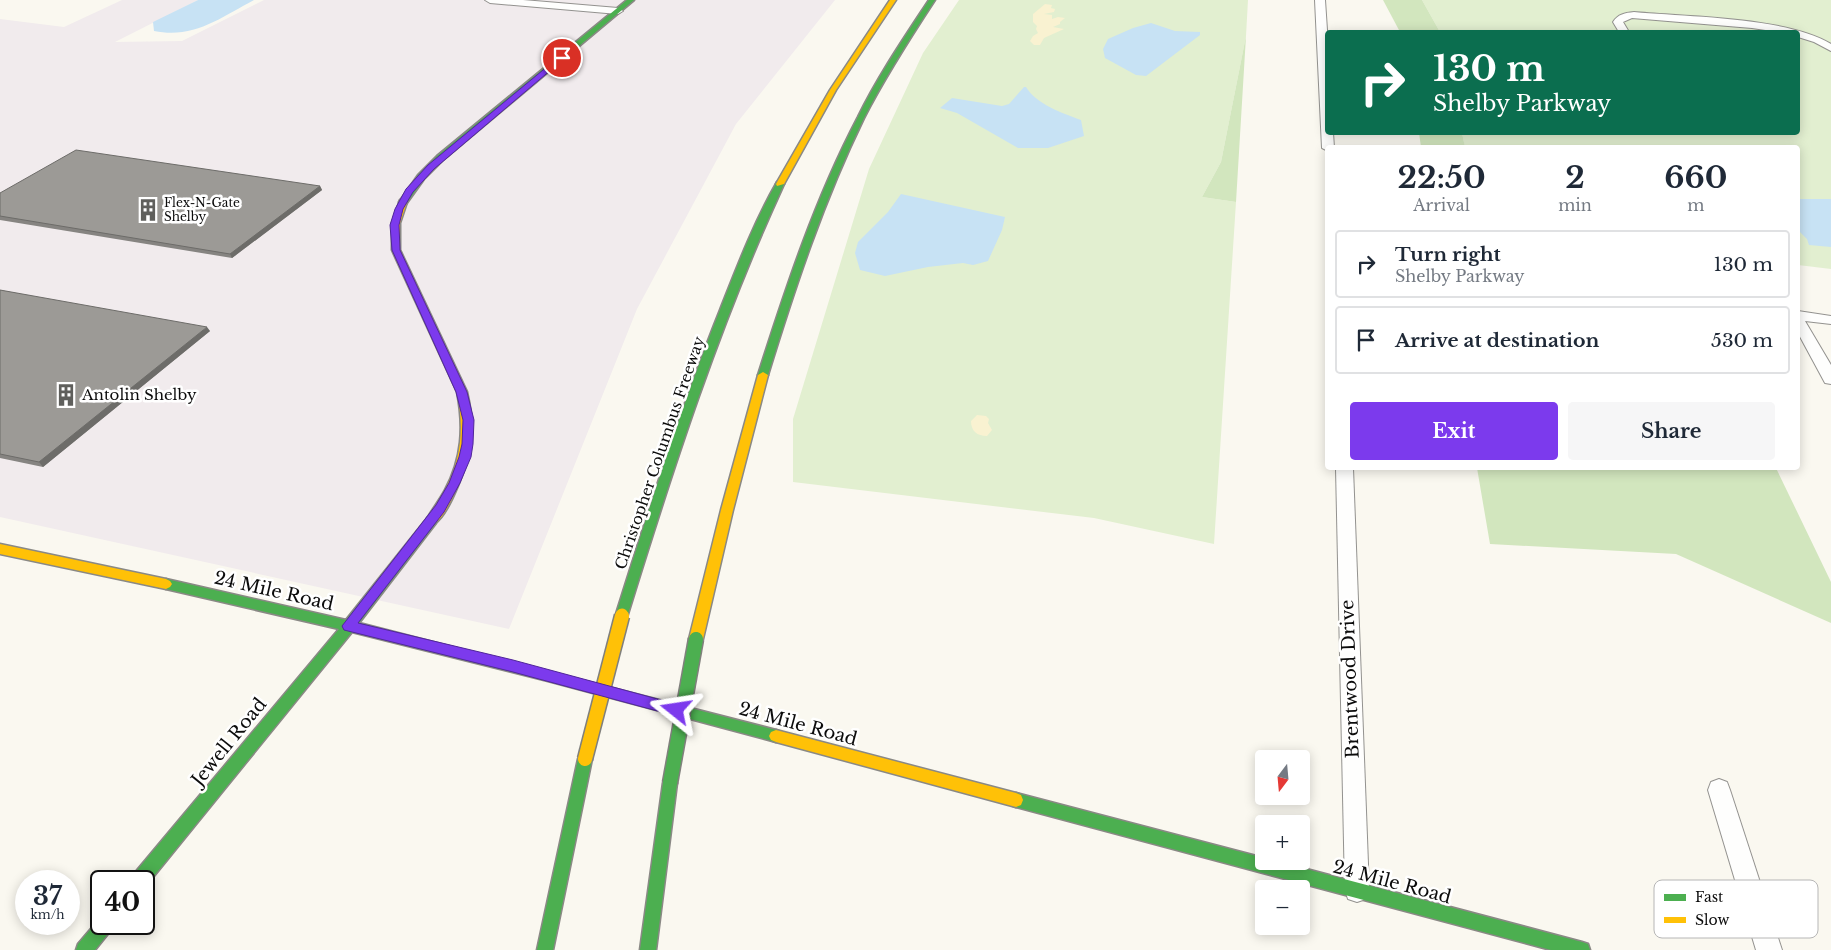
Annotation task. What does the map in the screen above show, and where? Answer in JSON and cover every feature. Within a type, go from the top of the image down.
[{"type":"main road","name":"Jewell Road","points":[[148,870],[246,747],[348,626],[440,508],[458,476],[465,457],[467,444],[468,420],[462,392],[396,250],[394,225],[399,209],[409,191],[431,167],[632,0]]},
{"type":"main road","name":"Christopher Columbus Freeway","points":[[545,950],[585,759],[622,614],[650,524],[702,372],[738,280],[772,203],[822,107],[850,61],[893,0]]},
{"type":"main road","points":[[648,950],[670,783],[696,639],[734,479],[764,372],[791,288],[820,210],[853,133],[900,48],[932,0]]},
{"type":"main road","name":"24 Mile Road","points":[[0,549],[230,598],[513,666],[1582,950]]},
{"type":"main road","points":[[84,950],[96,935]]},
{"type":"street","points":[[490,0],[618,11]]},
{"type":"street","points":[[1320,0],[1325,92]]},
{"type":"street","points":[[1623,30],[1618,22],[1619,19],[1627,15],[1634,15],[1752,25],[1781,30]]},
{"type":"street","points":[[1800,35],[1818,40],[1831,48]]},
{"type":"street","points":[[1800,315],[1831,320]]},
{"type":"street","points":[[1800,325],[1831,379]]},
{"type":"street","name":"Brentwood Drive","points":[[1344,470],[1357,890]]},
{"type":"street","points":[[1719,790],[1747,880]]},
{"type":"street","points":[[1765,938],[1769,950]]},
{"type":"shaded area","points":[[122,0],[198,0],[115,42],[182,41],[264,0],[835,0],[736,124],[637,309],[509,629],[0,517],[0,19],[64,27]]},
{"type":"green space","points":[[959,0],[1248,0],[1246,36],[1221,162],[1202,197],[1236,202],[1214,544],[1094,518],[793,482],[793,419],[869,169],[923,53]]},
{"type":"green space","points":[[1383,0],[1422,0],[1439,30],[1399,30]]},
{"type":"green space","points":[[1422,0],[1831,0],[1831,269],[1800,265],[1800,145],[1464,145],[1462,135],[1800,135],[1800,30],[1439,30]]},
{"type":"green space","points":[[1246,36],[1236,202],[1202,197],[1221,162]]},
{"type":"green space","points":[[1419,135],[1462,135],[1465,145],[1421,145]]},
{"type":"green space","points":[[1477,470],[1777,470],[1831,582],[1831,623],[1676,554],[1490,544]]},
{"type":"sand","points":[[1045,4],[1052,5],[1051,8],[1055,9],[1054,12],[1044,14],[1052,15],[1052,19],[1058,17],[1065,18],[1060,24],[1053,27],[1064,29],[1044,38],[1040,45],[1034,45],[1030,41],[1038,33],[1037,26],[1033,22],[1033,14]]},
{"type":"sand","points":[[977,415],[986,416],[989,419],[988,423],[992,430],[987,436],[978,434],[972,428],[971,421]]},
{"type":"water","points":[[198,0],[254,0],[218,20],[194,29],[168,33],[154,31],[153,22]]},
{"type":"water","points":[[1151,23],[1175,31],[1200,32],[1200,35],[1146,76],[1136,75],[1105,58],[1103,49],[1108,39],[1133,28]]},
{"type":"water","points":[[1024,87],[1043,103],[1081,120],[1084,136],[1048,148],[1018,148],[957,113],[940,108],[952,98],[1002,106],[1009,104]]},
{"type":"water","points":[[901,194],[1005,217],[1002,230],[988,261],[973,265],[963,263],[928,267],[885,276],[860,270],[855,253],[858,242],[888,212]]},
{"type":"water","points":[[1800,199],[1831,199],[1831,247],[1809,245],[1807,239],[1800,232]]},
{"type":"building","name":"Flex-N-Gate Shelby","points":[[76,150],[320,186],[230,254],[0,216],[0,193]]},
{"type":"building","name":"Antolin Shelby","points":[[0,290],[207,327],[39,462],[0,454]]},
{"type":"traffic: fast","points":[[403,202],[421,177],[440,158],[631,0]]},
{"type":"traffic: fast","points":[[763,375],[819,211],[846,148],[877,87],[932,0]]},
{"type":"traffic: fast","points":[[622,614],[656,504],[712,342],[733,288],[780,184]]},
{"type":"traffic: fast","points":[[148,870],[371,599],[432,520]]},
{"type":"traffic: fast","points":[[166,584],[396,637],[776,736]]},
{"type":"traffic: fast","points":[[670,783],[696,639]]},
{"type":"traffic: fast","points":[[545,950],[585,759]]},
{"type":"traffic: fast","points":[[648,950],[670,783]]},
{"type":"traffic: fast","points":[[1016,800],[1582,950]]},
{"type":"traffic: fast","points":[[84,950],[96,935]]},
{"type":"traffic: slow","points":[[780,184],[833,90],[893,0]]},
{"type":"traffic: slow","points":[[403,202],[396,223],[396,250],[462,392],[466,410],[466,444],[463,459],[451,490],[432,520]]},
{"type":"traffic: slow","points":[[696,639],[727,510],[763,375]]},
{"type":"traffic: slow","points":[[0,549],[166,584]]},
{"type":"traffic: slow","points":[[585,759],[622,614]]},
{"type":"traffic: slow","points":[[776,736],[1016,800]]},
{"type":"place","name":"Flex-N-Gate Shelby","points":[[148,210]]},
{"type":"place","name":"Antolin Shelby","points":[[66,395]]},
{"type":"route","points":[[562,58],[440,158],[415,183],[399,209],[394,225],[396,250],[462,392],[468,420],[467,444],[465,457],[448,496],[424,532],[348,626],[443,648],[676,710]]}]
